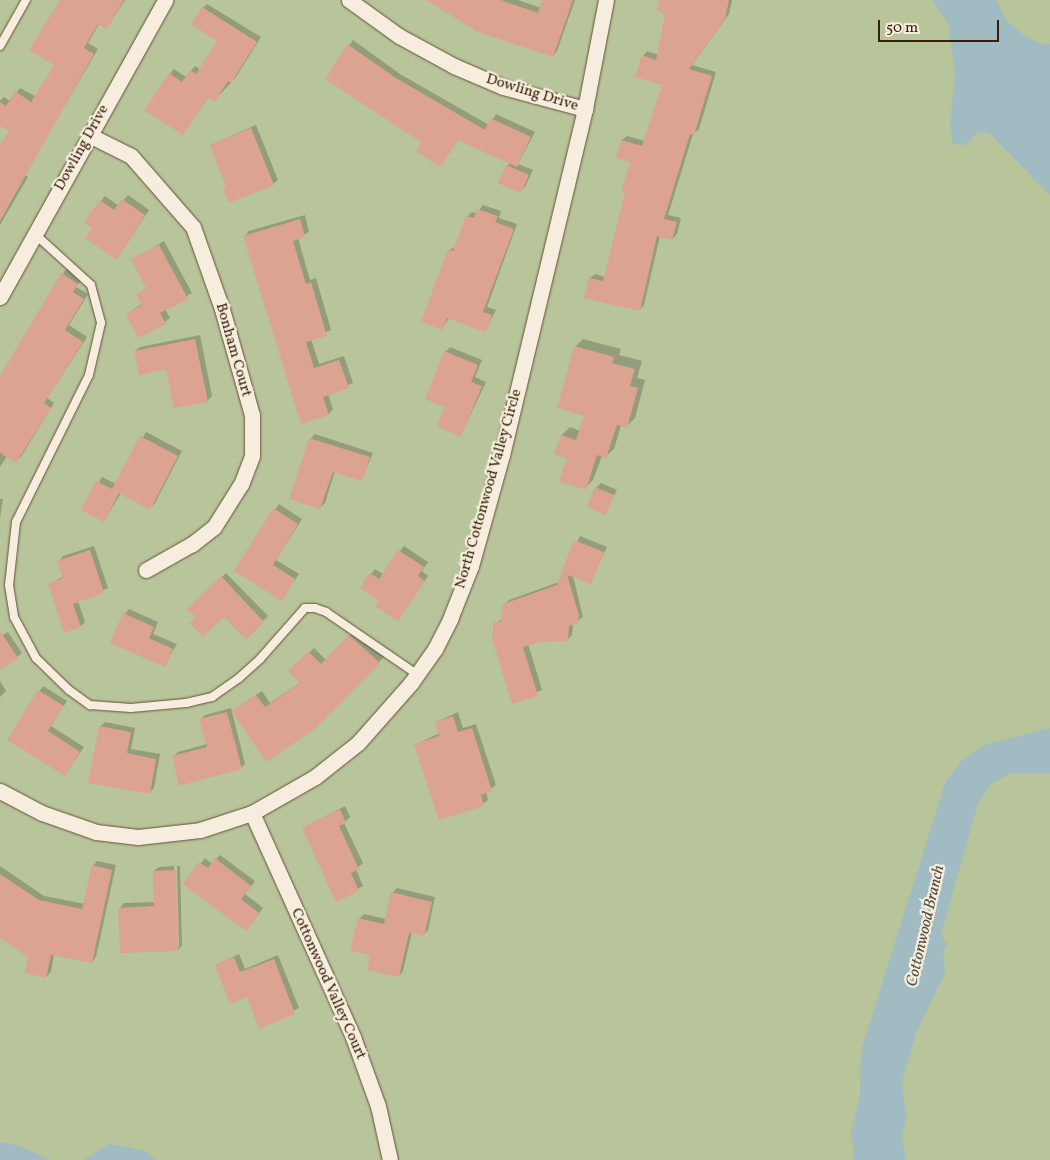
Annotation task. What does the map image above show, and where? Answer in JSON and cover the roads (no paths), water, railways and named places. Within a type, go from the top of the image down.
[{"type":"street","name":"Dowling Drive","points":[[0,297],[165,0]]},
{"type":"street","name":"Dowling Drive","points":[[350,0],[399,36],[454,66],[503,87],[585,109]]},
{"type":"street","name":"North Cottonwood Valley Circle","points":[[0,791],[42,813],[96,832],[138,837],[200,830],[252,813],[315,777],[358,743],[418,675],[450,618],[471,566],[502,455],[585,109],[606,0]]},
{"type":"street","name":"Bonham Court","points":[[89,135],[131,156],[193,227],[222,309],[252,415],[252,456],[241,484],[214,527],[192,544],[146,570]]},
{"type":"street","name":"Cottonwood Valley Court","points":[[252,813],[353,1037],[378,1106],[390,1160]]},
{"type":"lane","points":[[0,46],[26,0]]},
{"type":"lane","points":[[36,235],[91,285],[101,323],[89,375],[16,522],[9,585],[14,617],[36,658],[69,690],[90,705],[131,708],[186,703],[212,697],[239,678],[260,659],[305,608],[315,608],[326,612],[418,675]]},
{"type":"water","points":[[932,0],[996,0],[1006,20],[1024,35],[1040,43],[1050,44],[1050,195],[990,134],[979,132],[965,145],[952,144],[950,123],[955,73],[948,23]]},
{"type":"water","name":"Cottonwood Branch","points":[[1050,728],[1050,773],[1012,773],[991,784],[978,803],[941,934],[947,945],[943,955],[945,973],[916,1033],[902,1081],[906,1118],[902,1138],[906,1160],[854,1160],[851,1130],[860,1095],[861,1051],[945,783],[963,759],[987,744]]},
{"type":"water","points":[[0,1142],[20,1146],[50,1160],[0,1160]]},
{"type":"water","points":[[109,1144],[146,1151],[156,1160],[84,1160]]}]
